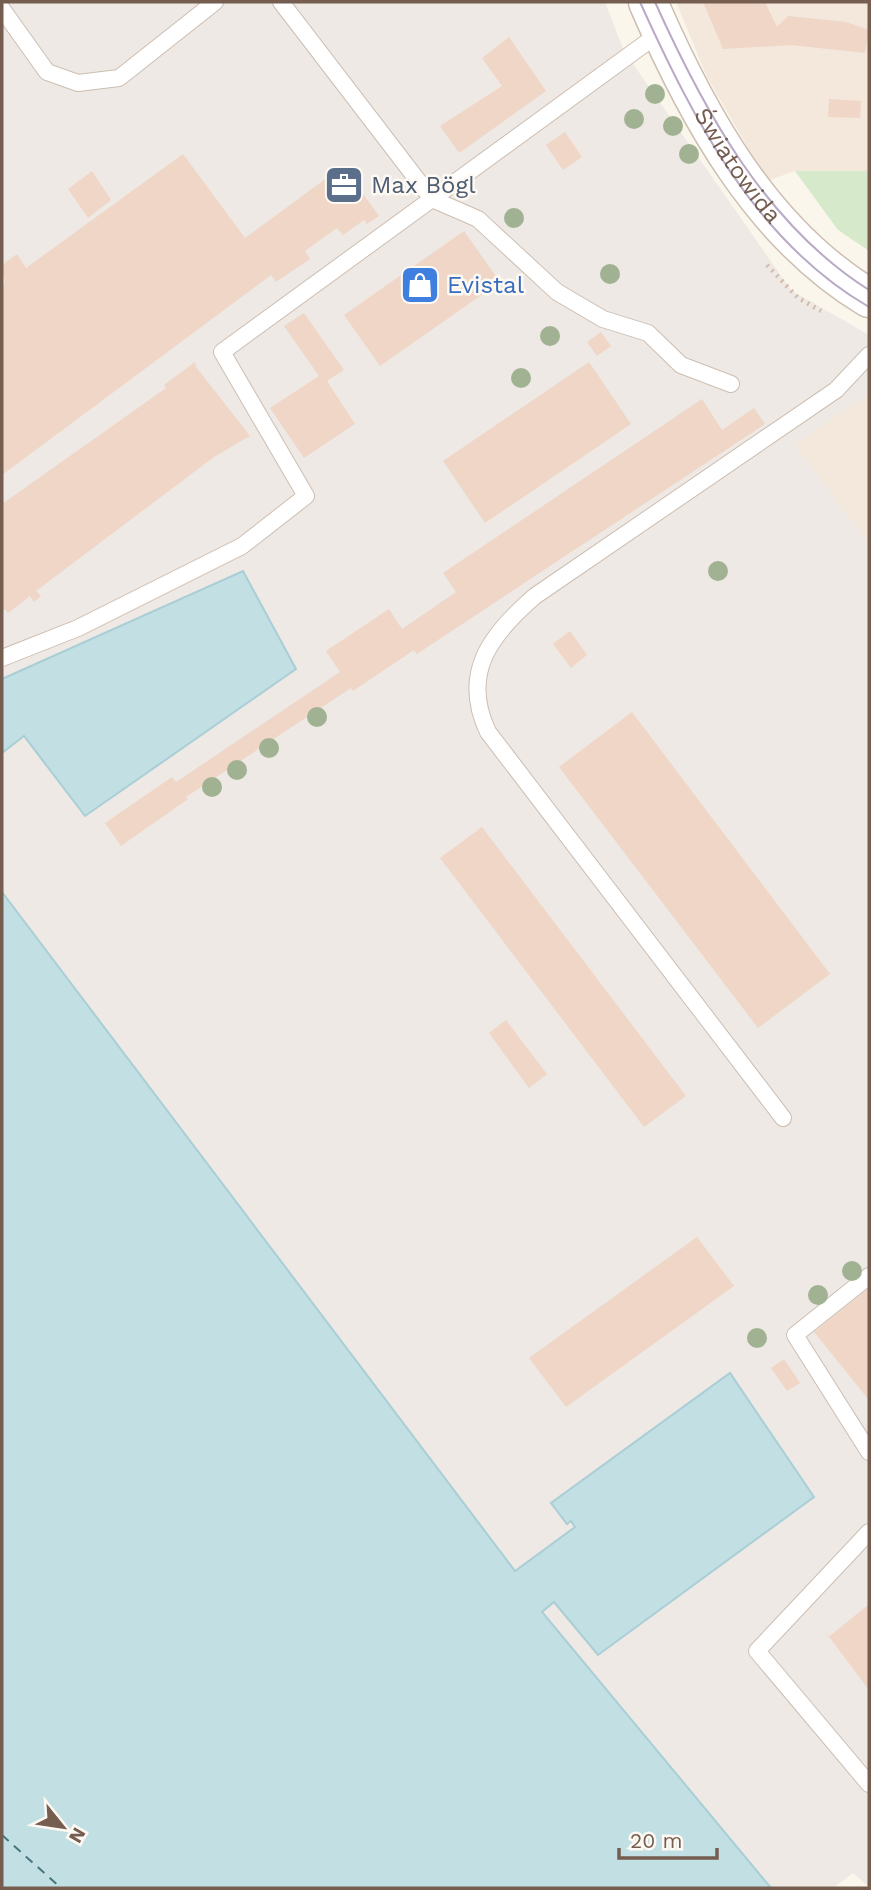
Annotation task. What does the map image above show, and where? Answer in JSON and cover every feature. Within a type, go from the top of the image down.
[{"type":"street","name":"Światowida","points":[[654,17],[716,132],[761,202],[808,254],[869,298]]},
{"type":"lane","points":[[2,9],[47,72],[78,83],[118,78],[215,2]]},
{"type":"lane","points":[[281,2],[432,200],[478,219],[557,292],[603,319],[648,333],[681,365],[731,384]]},
{"type":"lane","points":[[2,658],[78,628],[242,546],[306,496],[222,352],[432,200],[654,17]]},
{"type":"lane","points":[[783,1118],[488,732],[477,703],[475,689],[490,646],[509,619],[535,596],[836,390],[869,355]]},
{"type":"lane","points":[[869,1276],[795,1335],[869,1452]]},
{"type":"lane","points":[[869,1532],[757,1651],[869,1784]]},
{"type":"shaded area","points":[[2,2],[605,2],[624,51],[791,290],[869,335],[869,393],[795,445],[869,544],[869,1887],[853,1873],[833,1888],[771,1888],[542,1611],[515,1571],[2,892]]},
{"type":"shaded area","points":[[676,2],[869,2],[869,171],[795,171],[767,181],[707,77]]},
{"type":"shaded area","points":[[869,393],[869,544],[795,445]]},
{"type":"green space","points":[[795,171],[869,171],[869,251],[838,230]]},
{"type":"water","points":[[243,571],[296,669],[85,816],[24,736],[2,753],[2,679]]},
{"type":"water","points":[[2,892],[515,1571],[575,1527],[571,1521],[567,1524],[551,1503],[730,1373],[814,1497],[598,1655],[554,1602],[542,1612],[771,1888],[2,1888]]},
{"type":"building","points":[[703,2],[765,2],[777,27],[788,16],[846,22],[869,30],[865,53],[791,45],[723,49]]},
{"type":"building","points":[[509,37],[546,91],[459,153],[440,126],[502,86],[482,58]]},
{"type":"building","points":[[829,99],[861,101],[860,118],[828,117]]},
{"type":"building","points":[[565,132],[582,157],[563,170],[546,145]]},
{"type":"building","points":[[183,154],[245,238],[343,166],[379,216],[367,224],[364,220],[343,235],[337,228],[305,251],[310,259],[276,282],[271,275],[2,475],[2,286],[5,284],[2,265],[17,254],[26,268]]},
{"type":"building","points":[[92,171],[111,200],[88,218],[68,189]]},
{"type":"building","points":[[464,231],[500,282],[380,366],[344,315]]},
{"type":"building","points":[[304,313],[344,370],[327,381],[355,424],[304,458],[270,408],[319,376],[284,326]]},
{"type":"building","points":[[601,332],[611,346],[597,356],[587,342]]},
{"type":"building","points":[[195,362],[196,367],[250,436],[214,457],[36,591],[41,596],[34,602],[30,596],[8,613],[5,609],[2,611],[2,504],[166,388],[164,385]]},
{"type":"building","points":[[589,362],[631,424],[485,523],[443,461]]},
{"type":"building","points":[[702,399],[722,430],[754,408],[765,424],[417,654],[414,650],[353,691],[351,688],[186,797],[188,799],[121,846],[105,823],[172,777],[176,782],[340,672],[326,651],[389,609],[402,629],[456,592],[443,573]]},
{"type":"building","points":[[570,631],[587,655],[571,668],[553,644]]},
{"type":"building","points":[[632,712],[830,974],[758,1028],[559,767]]},
{"type":"building","points":[[482,827],[686,1096],[644,1127],[440,858]]},
{"type":"building","points":[[506,1020],[547,1074],[529,1088],[489,1033]]},
{"type":"building","points":[[697,1237],[734,1286],[566,1407],[529,1358]]},
{"type":"building","points":[[869,1288],[869,1400],[814,1332]]},
{"type":"building","points":[[784,1359],[800,1383],[787,1391],[771,1368]]},
{"type":"building","points":[[869,1604],[869,1690],[827,1634],[830,1636]]},
{"type":"ferry route","points":[[2,1835],[61,1888]]},
{"type":"tram line","points":[[640,2],[706,133],[760,212],[793,248],[829,280],[869,307]]},
{"type":"tram line","points":[[655,2],[717,124],[769,199],[799,233],[832,263],[869,290]]},
{"type":"place","name":"Max Bögl","points":[[344,185]]},
{"type":"place","name":"Evistal","points":[[420,285]]}]
